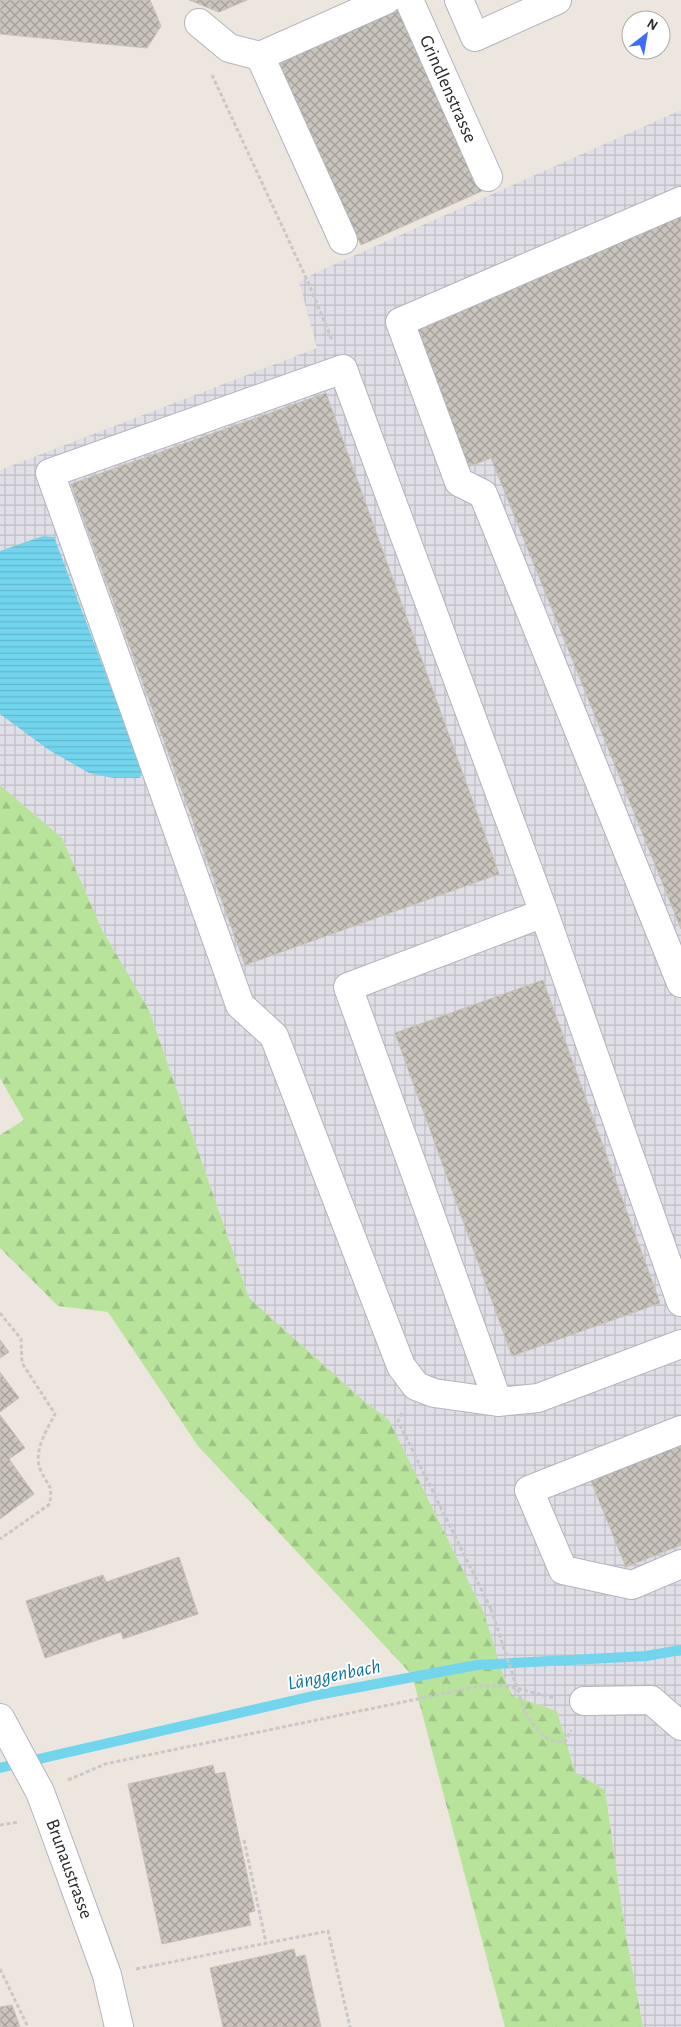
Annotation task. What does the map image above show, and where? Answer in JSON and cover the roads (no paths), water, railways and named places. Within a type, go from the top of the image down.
[{"type":"street","points":[[199,23],[230,48],[260,56],[386,0]]},
{"type":"street","name":"Grindlenstrasse","points":[[409,0],[488,178]]},
{"type":"street","points":[[459,0],[475,36],[557,0]]},
{"type":"street","points":[[260,56],[343,240]]},
{"type":"street","points":[[681,201],[400,322],[459,482],[483,494],[681,983]]},
{"type":"street","points":[[681,1302],[544,913],[343,369],[50,473],[240,1005],[274,1036],[401,1366],[416,1386],[434,1393],[498,1402],[538,1398],[681,1344]]},
{"type":"street","points":[[498,1402],[348,987],[544,913]]},
{"type":"street","points":[[681,1430],[529,1490],[563,1570],[632,1586],[681,1564]]},
{"type":"street","points":[[584,1701],[651,1700],[681,1726]]},
{"type":"street","name":"Brunaustrasse","points":[[4,1726],[40,1792],[107,1975],[119,2027]]},
{"type":"water","points":[[43,536],[54,537],[142,770],[140,778],[113,778],[89,773],[49,750],[0,714],[0,551]]},
{"type":"waterway","name":"Länggenbach","points":[[0,1768],[317,1695],[477,1665],[646,1656],[681,1650]]}]
